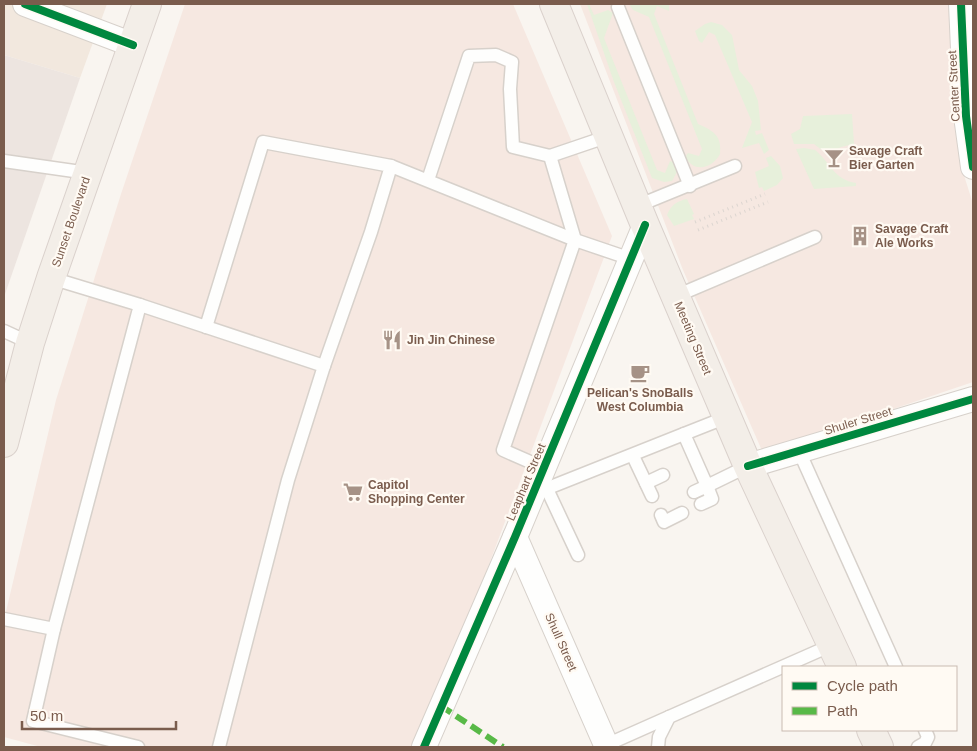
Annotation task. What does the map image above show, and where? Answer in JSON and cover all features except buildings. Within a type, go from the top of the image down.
[{"type":"main road","name":"Sunset Boulevard","points":[[4,443],[8,413],[51,278],[147,4]]},
{"type":"main road","name":"Meeting Street","points":[[554,4],[748,466],[837,656]]},
{"type":"main road","points":[[871,731],[879,747]]},
{"type":"street","points":[[25,4],[56,10],[133,45]]},
{"type":"street","name":"Center Street","points":[[961,4],[966,116],[973,167]]},
{"type":"street","name":"Leaphart Street","points":[[424,747],[515,537],[542,484],[631,259],[641,215]]},
{"type":"street","name":"Shuler Street","points":[[748,466],[973,399]]},
{"type":"street","name":"Shull Street","points":[[515,537],[607,746]]},
{"type":"lane","points":[[618,7],[690,186]]},
{"type":"lane","points":[[428,180],[469,56],[496,55],[512,62],[510,89],[513,147],[550,156],[608,136]]},
{"type":"lane","points":[[206,327],[263,142],[391,166],[575,240],[631,259]]},
{"type":"lane","points":[[550,156],[575,240],[503,450],[542,484],[578,556]]},
{"type":"lane","points":[[4,161],[88,173]]},
{"type":"lane","points":[[219,747],[288,480],[324,366],[371,232],[391,166]]},
{"type":"lane","points":[[641,215],[690,186],[735,166]]},
{"type":"lane","points":[[676,296],[815,238]]},
{"type":"lane","points":[[51,278],[140,305],[324,366]]},
{"type":"lane","points":[[138,747],[32,722],[54,629],[140,305]]},
{"type":"lane","points":[[4,331],[30,343]]},
{"type":"lane","points":[[542,484],[633,456],[727,416]]},
{"type":"lane","points":[[684,434],[690,463],[707,486],[712,499],[702,504]]},
{"type":"lane","points":[[799,450],[896,666]]},
{"type":"lane","points":[[633,456],[652,496]]},
{"type":"lane","points":[[694,492],[748,466]]},
{"type":"lane","points":[[646,483],[663,475]]},
{"type":"lane","points":[[661,515],[664,522],[682,513]]},
{"type":"lane","points":[[4,619],[54,629]]},
{"type":"lane","points":[[809,666],[837,656]]},
{"type":"lane","points":[[607,746],[668,717],[782,676]]},
{"type":"lane","points":[[658,747],[659,737],[668,717]]},
{"type":"lane","points":[[918,747],[925,744],[928,737],[925,731]]},
{"type":"path","points":[[695,222],[764,194]]},
{"type":"path","points":[[698,230],[768,202]]},
{"type":"shaded area","points":[[4,4],[107,4],[80,78],[4,55]]},
{"type":"shaded area","points":[[185,4],[513,4],[612,236],[482,583],[411,747],[41,747],[4,737],[4,620],[56,400],[121,194]]},
{"type":"shaded area","points":[[580,4],[950,4],[963,172],[973,204],[973,382],[763,453],[683,270]]},
{"type":"shaded area","points":[[4,55],[80,78],[4,297]]},
{"type":"green space","points":[[587,4],[589,4],[594,15],[608,10],[613,13],[604,38],[657,170],[665,173],[670,161],[673,162],[677,172],[672,181],[664,182],[652,178],[614,82]]},
{"type":"green space","points":[[629,4],[669,4],[669,11],[657,6],[654,14],[698,124],[713,132],[720,143],[720,154],[708,166],[698,167],[689,162],[685,157],[688,153],[699,156],[702,149],[649,17],[633,10]]},
{"type":"green space","points":[[711,22],[722,25],[732,35],[739,70],[752,86],[758,101],[761,130],[755,131],[756,135],[762,133],[769,150],[764,154],[759,143],[742,148],[752,122],[715,35],[709,32],[702,43],[699,41],[695,31]]},
{"type":"green space","points":[[852,114],[854,144],[841,147],[827,154],[814,144],[794,144],[791,134],[800,129],[803,116]]},
{"type":"green space","points":[[796,149],[815,150],[837,174],[856,183],[856,186],[814,189]]},
{"type":"green space","points":[[771,156],[780,166],[783,178],[777,185],[764,191],[762,187],[759,188],[755,172],[769,166],[766,158]]},
{"type":"green space","points":[[687,199],[694,214],[692,215],[694,219],[674,226],[667,215],[675,204]]},
{"type":"marked path","points":[[441,706],[503,747]]},
{"type":"cycle path","points":[[25,4],[133,45]]},
{"type":"cycle path","points":[[961,4],[966,116],[973,167]]},
{"type":"cycle path","points":[[424,747],[515,537],[645,225]]},
{"type":"cycle path","points":[[748,466],[973,399]]},
{"type":"place","name":"Savage Craft Bier Garten","points":[[834,158]]},
{"type":"place","name":"Savage Craft Ale Works","points":[[860,236]]},
{"type":"place","name":"Jin Jin Chinese","points":[[392,340]]},
{"type":"place","name":"Pelican's SnoBalls West Columbia","points":[[640,373]]},
{"type":"place","name":"Capitol Shopping Center","points":[[353,492]]}]
